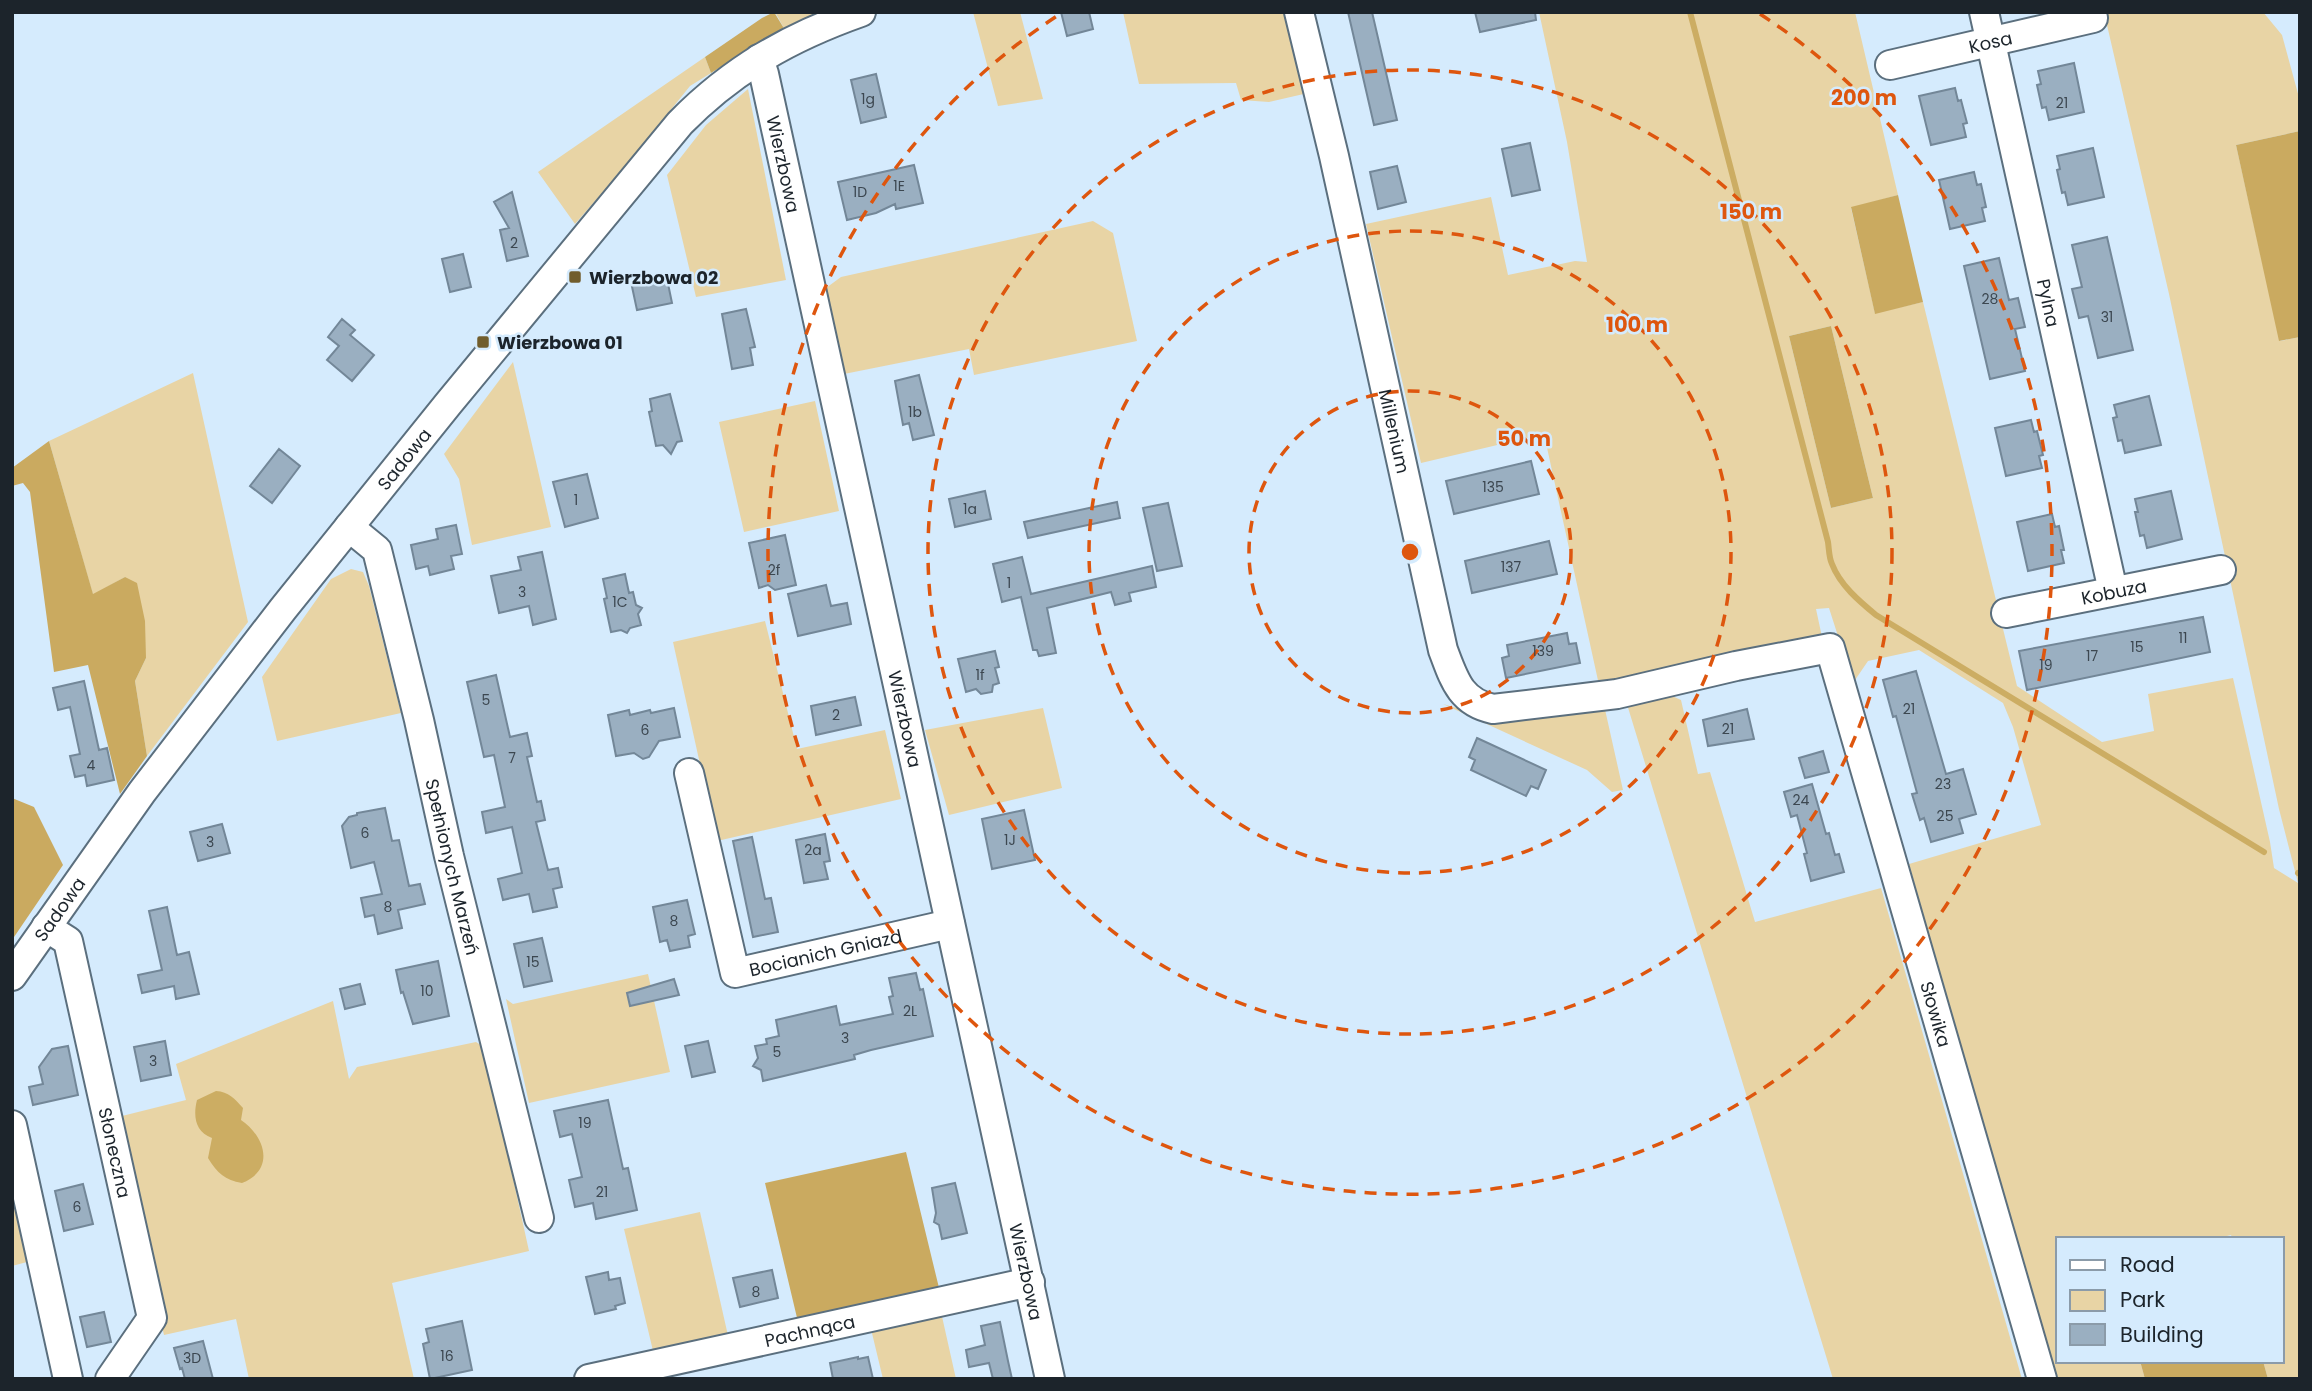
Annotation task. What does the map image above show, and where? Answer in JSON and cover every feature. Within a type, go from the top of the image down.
[{"type":"street","name":"Sadowa","points":[[12,976],[142,792],[215,696],[349,527],[675,129],[719,85],[759,59],[811,31],[861,12]]},
{"type":"street","name":"Millenium","points":[[1299,12],[1334,156],[1443,650],[1455,681],[1469,700],[1479,706],[1493,709],[1617,694],[1736,666],[1830,648]]},
{"type":"street","name":"Pylna","points":[[1984,12],[2113,591]]},
{"type":"street","name":"Kosa","points":[[1890,65],[2093,18]]},
{"type":"street","name":"Wierzbowa","points":[[759,59],[1050,1379]]},
{"type":"street","name":"Spełnionych Marzeń","points":[[349,527],[377,550],[449,856],[539,1218]]},
{"type":"street","name":"Kobuza","points":[[2006,613],[2221,570]]},
{"type":"street","name":"Słowika","points":[[1830,648],[2042,1379]]},
{"type":"street","name":"Bocianich Gniazd","points":[[689,773],[735,973],[950,923]]},
{"type":"street","name":"Słoneczna","points":[[46,927],[68,941],[152,1318],[110,1379]]},
{"type":"street","points":[[12,1125],[68,1379]]},
{"type":"street","name":"Pachnąca","points":[[589,1379],[1030,1282]]},
{"type":"green space","points":[[775,12],[827,12],[785,30]]},
{"type":"green space","points":[[973,12],[1020,12],[1043,99],[998,106]]},
{"type":"green space","points":[[1123,12],[1287,12],[1308,93],[1269,102],[1241,100],[1236,83],[1139,84]]},
{"type":"green space","points":[[1539,12],[1855,12],[1898,195],[1851,208],[1875,313],[1923,302],[2017,686],[2102,742],[2154,731],[2148,694],[2233,678],[2274,868],[2298,883],[2279,809],[2169,294],[2104,12],[2263,12],[2282,35],[2300,101],[2300,131],[2236,145],[2280,341],[2300,337],[2300,1379],[2268,1379],[2264,1363],[2284,1363],[2284,1237],[2231,1235],[2056,1237],[2056,1363],[2141,1363],[2145,1379],[2052,1379],[1909,864],[2041,825],[2013,727],[2003,703],[1919,650],[1868,661],[1853,683],[1829,608],[1816,609],[1822,637],[1599,685],[1544,434],[1421,463],[1366,224],[1491,197],[1508,275],[1575,261],[1587,262],[1567,142]],"holes":[[[1831,326],[1873,498],[1831,508],[1789,336]]]},
{"type":"green space","points":[[705,57],[711,73],[690,86],[575,224],[538,172]]},
{"type":"green space","points":[[748,89],[786,280],[696,297],[667,175],[706,125]]},
{"type":"green space","points":[[1093,221],[1113,233],[1137,341],[974,375],[969,349],[844,374],[826,288],[841,277]]},
{"type":"green space","points":[[513,362],[551,527],[472,545],[459,479],[444,454]]},
{"type":"green space","points":[[193,373],[248,622],[147,756],[135,681],[146,658],[125,577],[93,595],[49,441]]},
{"type":"green space","points":[[815,401],[839,511],[744,532],[719,422]]},
{"type":"green space","points":[[351,569],[363,572],[369,586],[401,713],[277,741],[262,677],[331,579]]},
{"type":"green space","points":[[765,621],[797,749],[885,730],[901,799],[717,841],[673,642]]},
{"type":"green space","points":[[1663,692],[1681,700],[1698,774],[1710,772],[1755,922],[1881,888],[2022,1379],[1833,1379],[1626,701]]},
{"type":"green space","points":[[1443,704],[1498,720],[1604,705],[1623,790],[1612,792],[1587,770]]},
{"type":"green space","points":[[1043,708],[1062,788],[949,815],[925,730]]},
{"type":"green space","points":[[648,974],[670,1072],[529,1103],[506,999],[513,1004]]},
{"type":"green space","points":[[333,1001],[349,1079],[357,1067],[476,1042],[484,1047],[529,1251],[392,1283],[414,1379],[249,1379],[236,1319],[164,1335],[114,1118],[186,1100],[176,1064]]},
{"type":"green space","points":[[12,1193],[27,1262],[12,1266]]},
{"type":"green space","points":[[700,1212],[729,1340],[654,1355],[624,1229]]},
{"type":"green space","points":[[941,1312],[956,1379],[883,1379],[871,1329]]},
{"type":"shaded area","points":[[774,12],[785,30],[711,73],[705,57]]},
{"type":"shaded area","points":[[2300,131],[2300,337],[2279,341],[2236,145]]},
{"type":"shaded area","points":[[1898,195],[1923,302],[1875,314],[1851,207]]},
{"type":"shaded area","points":[[1831,326],[1873,498],[1831,508],[1789,336]]},
{"type":"shaded area","points":[[49,441],[93,594],[125,577],[137,583],[145,621],[146,658],[135,681],[147,756],[120,794],[88,665],[54,672],[30,492],[23,483],[12,486],[12,468]]},
{"type":"shaded area","points":[[12,798],[34,807],[63,865],[12,940]]},
{"type":"shaded area","points":[[216,1091],[231,1096],[243,1108],[241,1120],[250,1127],[261,1144],[263,1162],[252,1177],[242,1183],[226,1178],[215,1168],[208,1158],[212,1138],[202,1132],[197,1123],[197,1100]]},
{"type":"shaded area","points":[[906,1152],[940,1292],[798,1322],[765,1183]]},
{"type":"shaded area","points":[[2141,1363],[2264,1363],[2268,1379],[2145,1379]]},
{"type":"building","points":[[1061,12],[1089,12],[1093,29],[1067,36]]},
{"type":"building","points":[[1348,12],[1372,12],[1397,120],[1374,125]]},
{"type":"building","points":[[1475,12],[1535,12],[1536,20],[1480,32]]},
{"type":"building","points":[[2074,63],[2084,112],[2049,120],[2046,107],[2042,108],[2037,85],[2041,84],[2038,71]]},
{"type":"building","points":[[876,74],[886,117],[861,123],[851,80]]},
{"type":"building","points":[[1955,88],[1967,123],[1963,124],[1966,137],[1931,145],[1919,96]]},
{"type":"building","points":[[1530,143],[1540,190],[1512,196],[1502,149]]},
{"type":"building","points":[[2093,148],[2104,197],[2068,205],[2065,192],[2062,193],[2057,156]]},
{"type":"building","points":[[914,165],[923,203],[896,209],[895,204],[876,213],[847,220],[838,182]]},
{"type":"building","points":[[1397,166],[1406,202],[1378,209],[1370,172]]},
{"type":"building","points":[[1974,172],[1977,185],[1981,184],[1986,207],[1982,208],[1985,221],[1950,229],[1939,180]]},
{"type":"building","points":[[512,192],[528,256],[507,261],[500,230],[509,228],[494,202]]},
{"type":"building","points":[[2107,237],[2133,350],[2098,358],[2088,316],[2079,318],[2072,289],[2082,287],[2072,245]]},
{"type":"building","points":[[463,254],[471,287],[450,292],[442,259]]},
{"type":"building","points":[[1999,258],[2009,300],[2018,298],[2025,327],[2015,329],[2025,371],[1990,379],[1964,266]]},
{"type":"building","points":[[666,274],[672,303],[637,310],[631,282]]},
{"type":"building","points":[[746,309],[755,347],[750,348],[753,365],[732,369],[722,314]]},
{"type":"building","points":[[342,319],[355,330],[350,335],[374,355],[352,381],[327,360],[339,346],[328,337]]},
{"type":"building","points":[[919,375],[934,435],[913,440],[909,423],[903,425],[895,381]]},
{"type":"building","points":[[670,394],[682,441],[677,442],[671,454],[663,445],[656,446],[649,412],[652,411],[650,399]]},
{"type":"building","points":[[2149,396],[2161,445],[2125,453],[2122,440],[2118,441],[2113,418],[2117,417],[2114,405]]},
{"type":"building","points":[[2031,420],[2034,432],[2037,431],[2043,455],[2039,456],[2042,468],[2006,476],[1995,428]]},
{"type":"building","points":[[279,449],[300,466],[272,503],[250,486]]},
{"type":"building","points":[[1531,461],[1539,494],[1454,514],[1446,481]]},
{"type":"building","points":[[587,474],[598,518],[565,527],[553,482]]},
{"type":"building","points":[[985,491],[991,519],[955,527],[949,499]]},
{"type":"building","points":[[2171,491],[2182,539],[2147,548],[2144,535],[2140,536],[2135,499]]},
{"type":"building","points":[[1117,502],[1120,518],[1028,538],[1024,522]]},
{"type":"building","points":[[1168,503],[1182,566],[1157,571],[1143,508]]},
{"type":"building","points":[[2052,514],[2055,527],[2059,526],[2064,563],[2028,571],[2017,522]]},
{"type":"building","points":[[456,525],[462,554],[451,556],[454,569],[430,575],[428,566],[416,569],[411,545],[438,539],[436,529]]},
{"type":"building","points":[[785,535],[796,585],[775,590],[768,585],[759,588],[749,543]]},
{"type":"building","points":[[1549,541],[1557,574],[1472,593],[1465,561]]},
{"type":"building","points":[[542,552],[556,619],[533,625],[529,606],[499,613],[491,576],[521,570],[518,557]]},
{"type":"building","points":[[1022,557],[1031,594],[1152,566],[1156,587],[1129,593],[1131,601],[1115,605],[1111,592],[1047,608],[1056,653],[1039,656],[1037,650],[1033,650],[1021,597],[1002,602],[993,564]]},
{"type":"building","points":[[625,574],[629,593],[633,592],[636,605],[642,608],[638,614],[641,625],[630,628],[627,633],[621,630],[611,632],[603,579]]},
{"type":"building","points":[[826,585],[831,606],[847,603],[851,624],[798,636],[788,594]]},
{"type":"building","points":[[2203,617],[2210,652],[2027,690],[2019,651]]},
{"type":"building","points":[[1567,633],[1569,644],[1576,643],[1580,663],[1506,678],[1502,658],[1509,656],[1507,645]]},
{"type":"building","points":[[995,651],[999,667],[995,668],[999,683],[993,685],[992,692],[981,694],[976,689],[966,692],[958,659]]},
{"type":"building","points":[[1916,671],[1946,774],[1963,769],[1976,814],[1959,819],[1963,833],[1931,842],[1924,818],[1920,820],[1912,794],[1917,793],[1883,680]]},
{"type":"building","points":[[496,675],[510,737],[527,733],[532,756],[527,757],[537,802],[541,801],[545,820],[536,822],[548,870],[558,868],[562,887],[553,889],[557,907],[533,912],[529,894],[503,900],[498,879],[522,873],[512,827],[486,833],[482,812],[505,807],[494,755],[484,757],[467,682]]},
{"type":"building","points":[[84,681],[99,750],[107,748],[114,780],[87,786],[85,775],[75,777],[70,756],[80,754],[70,707],[58,710],[53,688]]},
{"type":"building","points":[[855,697],[861,725],[816,735],[811,706]]},
{"type":"building","points":[[674,708],[680,737],[659,741],[649,757],[643,759],[634,753],[616,756],[608,715],[629,710],[630,715]]},
{"type":"building","points":[[1747,709],[1754,739],[1708,746],[1703,720]]},
{"type":"building","points":[[1477,738],[1546,770],[1538,789],[1531,786],[1526,796],[1471,770],[1475,760],[1469,757]]},
{"type":"building","points":[[1823,751],[1829,772],[1805,778],[1799,758]]},
{"type":"building","points":[[1812,784],[1826,834],[1829,833],[1835,855],[1839,854],[1844,872],[1811,881],[1797,815],[1791,817],[1784,792]]},
{"type":"building","points":[[385,808],[392,841],[399,840],[409,886],[420,884],[425,904],[398,910],[402,928],[378,934],[374,915],[365,917],[361,898],[382,894],[374,862],[351,868],[342,826],[349,817],[357,813]]},
{"type":"building","points":[[1024,810],[1035,860],[992,869],[982,819]]},
{"type":"building","points":[[222,824],[230,853],[198,861],[190,832]]},
{"type":"building","points":[[825,834],[830,861],[824,862],[828,879],[804,883],[796,840]]},
{"type":"building","points":[[752,837],[765,899],[771,898],[778,932],[753,937],[733,841]]},
{"type":"building","points":[[687,900],[695,934],[688,936],[690,947],[670,951],[667,940],[660,942],[653,907]]},
{"type":"building","points":[[167,907],[177,955],[189,952],[199,994],[176,999],[174,986],[142,993],[138,975],[162,970],[149,911]]},
{"type":"building","points":[[542,938],[552,981],[524,987],[514,944]]},
{"type":"building","points":[[438,961],[449,1016],[413,1024],[403,992],[401,993],[396,970]]},
{"type":"building","points":[[916,973],[920,990],[923,989],[933,1036],[871,1050],[854,1055],[855,1059],[763,1081],[761,1070],[753,1066],[758,1058],[755,1046],[767,1044],[766,1039],[779,1036],[776,1020],[836,1006],[840,1025],[893,1014],[889,978]]},
{"type":"building","points":[[674,979],[679,995],[630,1006],[627,993]]},
{"type":"building","points":[[360,984],[365,1004],[345,1009],[340,989]]},
{"type":"building","points":[[165,1041],[171,1075],[141,1081],[134,1047]]},
{"type":"building","points":[[708,1041],[715,1072],[692,1077],[685,1046]]},
{"type":"building","points":[[68,1046],[78,1095],[33,1105],[29,1087],[43,1084],[39,1067],[52,1049]]},
{"type":"building","points":[[608,1100],[623,1169],[628,1168],[637,1210],[596,1219],[593,1203],[575,1207],[569,1180],[582,1177],[572,1134],[560,1137],[554,1111]]},
{"type":"building","points":[[955,1183],[967,1233],[942,1239],[939,1225],[934,1222],[936,1213],[932,1188]]},
{"type":"building","points":[[83,1184],[93,1224],[64,1231],[55,1191]]},
{"type":"building","points":[[772,1270],[778,1298],[740,1307],[733,1278]]},
{"type":"building","points":[[608,1272],[609,1280],[620,1278],[625,1303],[615,1306],[616,1309],[595,1314],[586,1277]]},
{"type":"building","points":[[104,1312],[111,1342],[87,1347],[80,1317]]},
{"type":"building","points":[[462,1321],[472,1370],[430,1379],[423,1344],[429,1342],[426,1329]]},
{"type":"building","points":[[1000,1322],[1012,1379],[993,1379],[989,1363],[969,1367],[966,1350],[985,1345],[981,1326]]},
{"type":"building","points":[[203,1341],[213,1379],[185,1379],[174,1348]]},
{"type":"building","points":[[868,1357],[873,1379],[833,1379],[830,1363]]},
{"type":"waterway","points":[[1690,12],[1835,572],[1845,586],[1876,615],[2264,852]]},
{"type":"place","name":"Wierzbowa 02","points":[[575,277]]},
{"type":"place","name":"Wierzbowa 01","points":[[483,342]]}]
